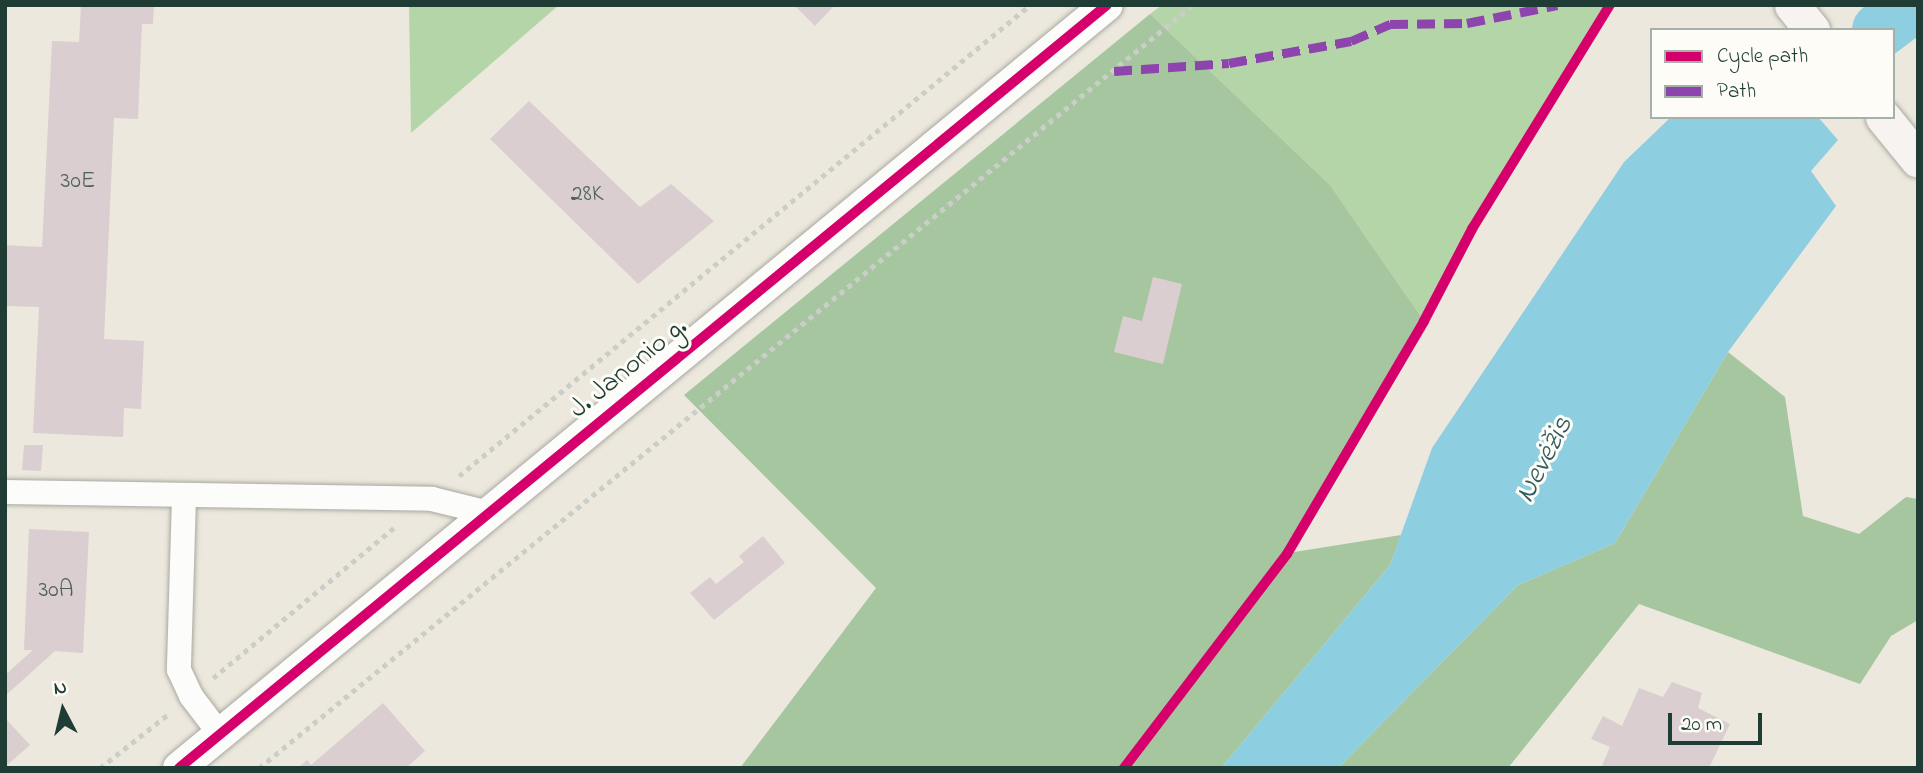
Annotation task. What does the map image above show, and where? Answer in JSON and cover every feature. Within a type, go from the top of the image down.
[{"type":"main road","points":[[1792,5],[1810,28]]},
{"type":"main road","points":[[1885,119],[1918,160]]},
{"type":"street","name":"J. Janonio g.","points":[[179,768],[1107,5]]},
{"type":"street","points":[[5,492],[432,499],[489,513]]},
{"type":"street","points":[[184,497],[179,670],[191,696],[220,734]]},
{"type":"path","points":[[100,768],[432,499],[1030,5]]},
{"type":"path","points":[[259,768],[1194,5]]},
{"type":"green space","points":[[409,5],[559,5],[411,133]]},
{"type":"green space","points":[[1162,5],[1610,5],[1472,229],[1424,321],[1330,185],[1150,14]]},
{"type":"green space","points":[[1150,14],[1330,185],[1424,321],[1288,553],[1401,535],[1390,565],[1221,768],[740,768],[876,588],[684,395]]},
{"type":"green space","points":[[1728,352],[1785,397],[1803,516],[1859,534],[1906,497],[1918,499],[1918,620],[1891,636],[1860,684],[1639,604],[1508,768],[1338,768],[1518,585],[1615,543]]},
{"type":"water","points":[[1669,119],[1820,119],[1838,140],[1811,171],[1836,206],[1728,352],[1615,543],[1518,585],[1338,768],[1221,768],[1390,565],[1432,448],[1624,162]]},
{"type":"building","points":[[81,5],[154,5],[153,24],[142,24],[138,119],[114,118],[104,339],[144,341],[141,409],[124,408],[123,437],[33,433],[39,307],[5,306],[5,245],[42,247],[52,41],[79,42]]},
{"type":"building","points":[[794,5],[835,5],[815,26]]},
{"type":"building","points":[[529,101],[640,207],[671,184],[714,221],[638,284],[490,139]]},
{"type":"building","points":[[1153,277],[1182,284],[1163,364],[1114,352],[1123,316],[1142,321]]},
{"type":"building","points":[[24,445],[43,445],[41,471],[22,470]]},
{"type":"building","points":[[29,529],[89,532],[83,653],[55,651],[5,696],[5,675],[33,650],[24,650]]},
{"type":"building","points":[[763,536],[785,563],[714,620],[690,593],[710,577],[716,584],[744,562],[739,556]]},
{"type":"building","points":[[1672,682],[1702,693],[1698,708],[1730,724],[1709,768],[1601,768],[1610,747],[1591,739],[1603,716],[1622,726],[1639,688],[1663,697]]},
{"type":"building","points":[[383,703],[425,751],[406,768],[298,768],[307,760],[311,765]]},
{"type":"building","points":[[5,718],[30,745],[5,767]]},
{"type":"waterway","name":"Nevėžis","points":[[1883,28],[1913,5]]},
{"type":"marked path","points":[[1114,71],[1229,63],[1351,41],[1390,24],[1467,23],[1557,5]]},
{"type":"cycle path","points":[[179,768],[1107,5]]},
{"type":"cycle path","points":[[1124,768],[1287,554],[1424,321],[1472,229],[1610,5]]}]
